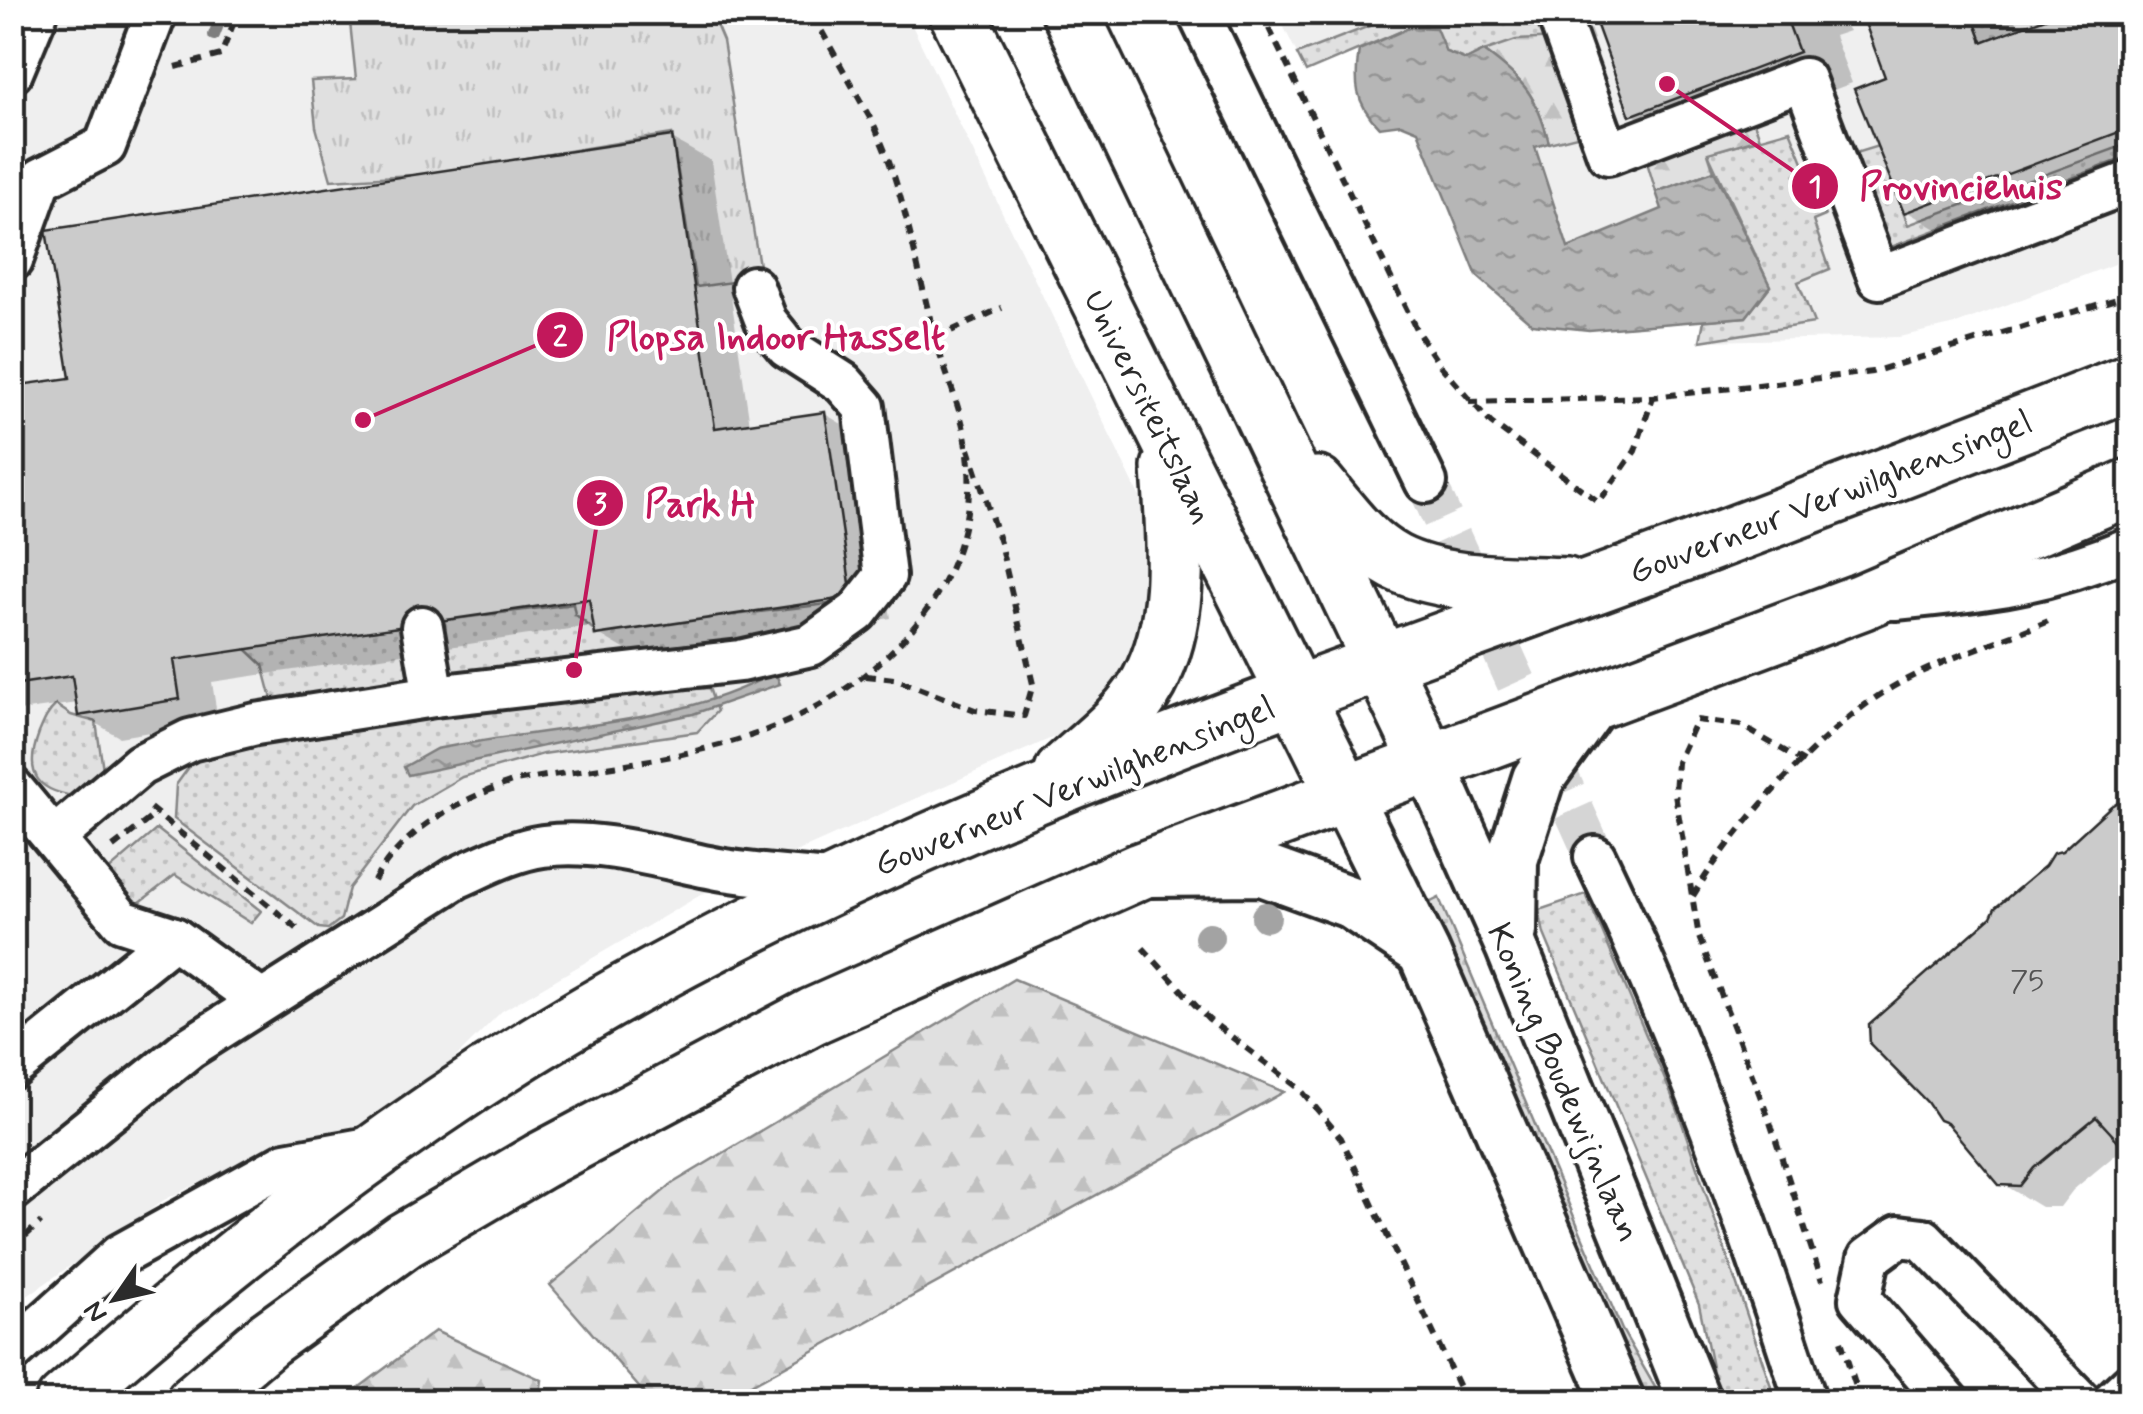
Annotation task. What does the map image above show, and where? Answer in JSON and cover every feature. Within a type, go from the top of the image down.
[{"type":"highway","name":"Universiteitslaan","points":[[957,12],[1293,697],[1346,797]]},
{"type":"highway","points":[[1070,12],[1430,764]]},
{"type":"highway","name":"Gouverneur Verwilghensingel","points":[[64,1402],[244,1248],[473,1084],[656,974],[839,882],[1042,790],[2130,382]]},
{"type":"highway","points":[[1272,431],[1358,535],[1395,562],[1440,576],[1589,588]]},
{"type":"highway","points":[[1042,790],[1109,730],[1148,684],[1172,622],[1170,444]]},
{"type":"highway","points":[[194,1402],[268,1339],[406,1240],[540,1160],[813,1016],[1140,871],[1861,602],[2130,487]]},
{"type":"main road","points":[[1510,946],[1512,860],[1538,779],[1593,704]]},
{"type":"main road","name":"Koning Boudewijnlaan","points":[[1430,764],[1510,946],[1694,1402]]},
{"type":"main road","points":[[1346,797],[1424,952],[1619,1402]]},
{"type":"main road","points":[[1140,871],[1262,870],[1350,902],[1424,952]]},
{"type":"street","points":[[12,72],[37,12]]},
{"type":"street","points":[[12,260],[41,179],[105,146],[156,12]]},
{"type":"street","points":[[1198,12],[1426,482]]},
{"type":"street","points":[[1557,12],[1608,154],[1804,79],[1879,278],[2130,182]]},
{"type":"street","points":[[54,838],[140,765],[190,740],[256,724],[434,696],[740,660],[810,644],[857,612],[884,576],[864,406],[843,384],[787,347],[766,321],[753,287]]},
{"type":"street","points":[[1861,602],[1996,590],[2052,578],[2118,553]]},
{"type":"street","points":[[422,627],[434,696]]},
{"type":"street","points":[[12,788],[122,920],[174,938],[261,1001]]},
{"type":"street","points":[[12,1190],[189,1048],[261,1001],[456,878],[541,846],[626,849],[726,870],[839,882]]},
{"type":"street","points":[[1594,857],[1658,990],[1711,1120],[1806,1402]]},
{"type":"street","points":[[12,1068],[174,938]]},
{"type":"street","points":[[12,1352],[120,1254],[286,1163],[383,1145]]},
{"type":"street","points":[[1949,1402],[1860,1299],[1869,1258],[1899,1236],[1923,1240],[2081,1402]]},
{"type":"street","points":[[2112,1402],[2130,1385]]},
{"type":"path","points":[[135,72],[181,66],[220,55],[238,12]]},
{"type":"path","points":[[812,12],[876,127],[889,160],[936,338],[1000,543],[1034,684],[1024,716],[975,710],[894,678],[864,676],[912,634],[948,577],[966,507],[966,440]]},
{"type":"path","points":[[1261,12],[1417,331],[1468,402],[1563,480],[1600,502],[1634,452],[1653,397]]},
{"type":"path","points":[[1468,402],[1653,397],[1872,372],[2130,295]]},
{"type":"path","points":[[936,338],[1002,308]]},
{"type":"path","points":[[1692,897],[1737,834],[1804,762],[1876,698],[1936,667],[2053,619],[2094,583],[2118,553]]},
{"type":"path","points":[[1804,762],[1740,725],[1696,720],[1677,762],[1675,794],[1699,937],[1769,1120],[1824,1289]]},
{"type":"path","points":[[126,777],[156,814],[331,956]]},
{"type":"path","points":[[81,873],[156,814]]},
{"type":"path","points":[[1144,948],[1208,1019],[1300,1089],[1341,1138],[1466,1402]]},
{"type":"path","points":[[1836,1326],[1861,1402]]},
{"type":"shaded area","points":[[13,13],[906,13],[1144,506],[1160,562],[1143,658],[1081,725],[704,893],[502,1011],[449,1064],[393,1106],[360,1124],[280,1143],[164,1200],[13,1306]]},
{"type":"shaded area","points":[[1277,13],[2130,13],[2130,258],[1956,324],[1899,337],[1700,341],[1704,320],[1746,317],[1657,192],[1663,209],[1568,249],[1535,146],[1549,143],[1383,38],[1306,72]]},
{"type":"green space","points":[[1971,12],[2061,13],[1982,42]]},
{"type":"green space","points":[[349,13],[711,13],[723,41],[761,278],[696,287],[672,134],[429,174],[331,180],[316,127],[311,81],[356,79]]},
{"type":"green space","points":[[1403,13],[1544,13],[1558,38],[1484,51],[1466,60],[1446,52],[1411,27],[1306,72],[1297,54]]},
{"type":"green space","points":[[1558,38],[1593,132],[1549,143],[1527,90],[1484,51],[1516,40]]},
{"type":"green space","points":[[1749,110],[1760,138],[1708,153],[1714,171],[1656,192],[1643,149]]},
{"type":"green space","points":[[1790,130],[1825,216],[1813,221],[1830,269],[1798,282],[1814,323],[1700,341],[1704,320],[1746,317],[1770,286],[1708,153]]},
{"type":"green space","points":[[2130,143],[2130,156],[1886,249],[1852,154],[1878,146],[1908,225]]},
{"type":"green space","points":[[854,601],[801,642],[455,684],[438,654],[430,622],[573,604],[575,614],[595,631]]},
{"type":"green space","points":[[404,626],[413,678],[392,696],[273,703],[263,665],[246,649]]},
{"type":"green space","points":[[709,688],[717,711],[697,732],[543,754],[462,777],[412,806],[349,888],[341,919],[328,929],[319,928],[174,819],[176,785],[200,752],[524,700]]},
{"type":"green space","points":[[56,705],[71,715],[96,722],[104,776],[83,797],[45,786],[34,771],[34,748],[39,733]]},
{"type":"green space","points":[[157,829],[261,911],[251,923],[175,875],[139,903],[100,878]]},
{"type":"green space","points":[[1586,894],[1677,1108],[1776,1401],[1719,1401],[1699,1304],[1544,934],[1539,910]]},
{"type":"green space","points":[[1439,898],[1622,1330],[1663,1401],[1640,1401],[1421,907]]},
{"type":"green space","points":[[1014,979],[1284,1092],[722,1401],[651,1401],[550,1285],[673,1183]]},
{"type":"green space","points":[[435,1331],[542,1380],[539,1401],[341,1401]]},
{"type":"water","points":[[1411,27],[1436,28],[1446,52],[1466,60],[1484,51],[1527,90],[1549,143],[1535,147],[1568,248],[1662,209],[1656,192],[1714,171],[1770,286],[1746,317],[1589,330],[1532,324],[1477,276],[1418,131],[1401,124],[1379,127],[1361,101],[1357,83],[1359,50]]},
{"type":"water","points":[[775,672],[780,684],[693,714],[408,775],[404,767],[436,749],[697,704]]},
{"type":"building","points":[[1525,12],[1555,12],[1556,16],[1530,26]]},
{"type":"building","points":[[1592,12],[1784,12],[1799,52],[1630,116]]},
{"type":"building","points":[[1861,12],[1971,12],[1982,42],[2061,12],[2130,12],[2130,128],[1904,213],[1854,89],[1885,77]]},
{"type":"building","points":[[672,136],[715,428],[825,412],[852,597],[595,635],[589,599],[174,660],[180,699],[78,716],[72,676],[12,685],[12,386],[70,378],[46,230]]},
{"type":"building","points":[[2130,795],[2130,1154],[2096,1117],[2034,1168],[2020,1186],[1999,1185],[1947,1123],[1939,1120],[1927,1102],[1870,1044],[1869,1024],[1991,917],[1995,908],[2045,866],[2053,853],[2062,851],[2111,806]]},
{"type":"waterway","points":[[214,35],[223,12]]},
{"type":"tunnel","points":[[1426,482],[1595,857]]},
{"type":"place","name":"Provinciehuis","points":[[1667,84]]},
{"type":"place","name":"Plopsa Indoor Hasselt","points":[[363,420]]},
{"type":"place","name":"Park H","points":[[574,670]]}]
